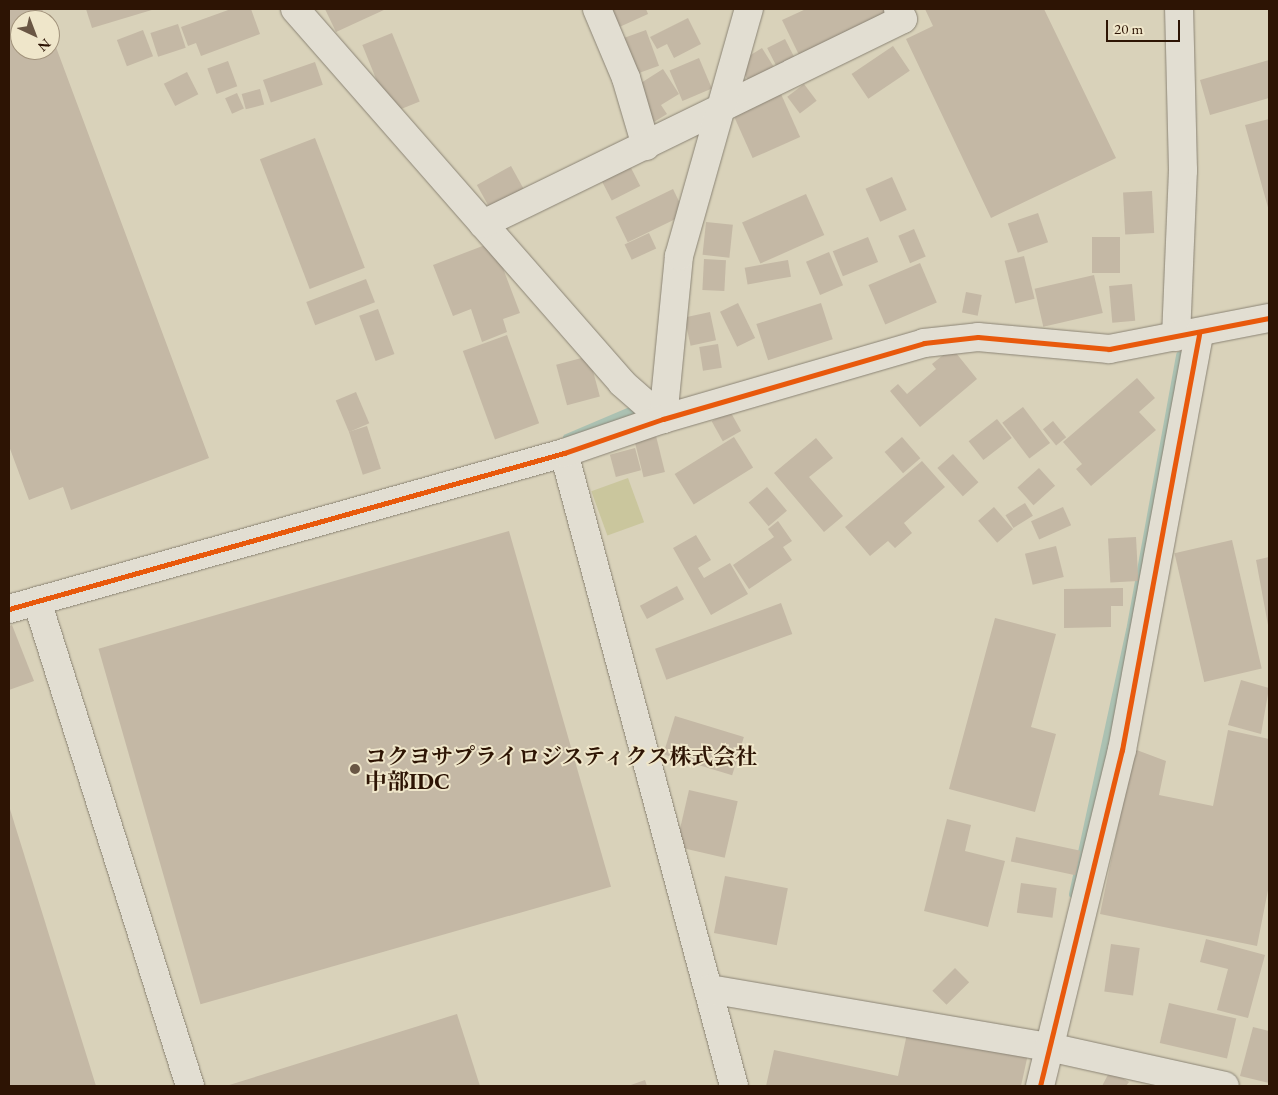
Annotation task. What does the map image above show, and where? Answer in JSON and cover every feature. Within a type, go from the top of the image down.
[{"type":"street","points":[[295,9],[622,383],[663,419]]},
{"type":"street","points":[[597,9],[626,78],[646,146]]},
{"type":"street","points":[[663,419],[679,256],[722,108],[748,9]]},
{"type":"street","points":[[483,224],[646,146],[902,19],[898,9]]},
{"type":"street","points":[[1040,1086],[1122,750],[1188,335],[1179,9]]},
{"type":"street","points":[[9,609],[564,453],[663,419],[924,343],[978,337],[1109,350],[1269,318]]},
{"type":"street","points":[[564,453],[734,1086]]},
{"type":"street","points":[[38,601],[190,1086]]},
{"type":"street","points":[[709,989],[1049,1047],[1225,1086]]},
{"type":"shaded area","points":[[628,478],[644,522],[607,536],[591,491]]},
{"type":"building","points":[[9,9],[42,9],[10,10],[10,60],[60,60],[60,58],[209,458],[71,510],[63,487],[29,500],[9,446]]},
{"type":"building","points":[[86,9],[155,9],[92,28]]},
{"type":"building","points":[[231,9],[251,9],[260,34],[201,56],[196,43],[188,46],[181,27]]},
{"type":"building","points":[[325,9],[386,9],[336,32]]},
{"type":"building","points":[[606,9],[646,9],[648,14],[615,29]]},
{"type":"building","points":[[806,9],[895,9],[799,55],[782,20]]},
{"type":"building","points":[[925,9],[1044,9],[1116,158],[991,218],[906,39],[933,26]]},
{"type":"building","points":[[688,18],[701,44],[674,58],[667,44],[657,49],[650,37]]},
{"type":"building","points":[[178,24],[186,48],[158,57],[150,33]]},
{"type":"building","points":[[143,30],[153,56],[127,66],[117,40]]},
{"type":"building","points":[[646,30],[659,66],[633,75],[620,40]]},
{"type":"building","points":[[392,33],[420,102],[390,114],[362,45]]},
{"type":"building","points":[[785,39],[798,64],[780,73],[767,48]]},
{"type":"building","points":[[893,46],[910,71],[868,99],[852,74]]},
{"type":"building","points":[[762,48],[777,72],[752,87],[737,63]]},
{"type":"building","points":[[699,58],[712,88],[682,101],[670,71]]},
{"type":"building","points":[[1269,60],[1269,98],[1210,115],[1200,80]]},
{"type":"building","points":[[228,61],[237,86],[217,94],[207,69]]},
{"type":"building","points":[[315,62],[323,85],[271,103],[263,80]]},
{"type":"building","points":[[663,69],[679,94],[661,105],[667,114],[654,122],[633,88]]},
{"type":"building","points":[[187,72],[198,94],[175,106],[164,84]]},
{"type":"building","points":[[804,84],[817,101],[800,113],[787,97]]},
{"type":"building","points":[[260,89],[264,104],[246,109],[242,94]]},
{"type":"building","points":[[237,93],[244,109],[232,114],[225,98]]},
{"type":"building","points":[[781,94],[800,137],[753,158],[733,115]]},
{"type":"building","points":[[1269,119],[1269,211],[1245,125]]},
{"type":"building","points":[[315,138],[365,268],[310,289],[260,159]]},
{"type":"building","points":[[628,162],[640,186],[612,201],[599,177]]},
{"type":"building","points":[[511,166],[524,189],[489,208],[477,185]]},
{"type":"building","points":[[892,177],[907,210],[880,222],[866,189]]},
{"type":"building","points":[[673,189],[685,214],[628,242],[615,217]]},
{"type":"building","points":[[1152,191],[1154,233],[1125,234],[1123,193]]},
{"type":"building","points":[[806,194],[824,235],[760,264],[742,222]]},
{"type":"building","points":[[1038,213],[1048,242],[1018,253],[1008,223]]},
{"type":"building","points":[[706,222],[733,225],[729,258],[703,255]]},
{"type":"building","points":[[914,229],[926,257],[910,263],[898,236]]},
{"type":"building","points":[[649,233],[656,248],[632,260],[625,244]]},
{"type":"building","points":[[868,237],[878,262],[843,276],[833,251]]},
{"type":"building","points":[[1092,237],[1120,237],[1120,273],[1092,273]]},
{"type":"building","points":[[493,242],[520,313],[503,319],[507,332],[482,342],[471,309],[453,316],[433,265]]},
{"type":"building","points":[[829,252],[843,285],[820,295],[806,262]]},
{"type":"building","points":[[1024,256],[1035,299],[1015,304],[1005,261]]},
{"type":"building","points":[[704,259],[726,260],[724,291],[702,290]]},
{"type":"building","points":[[788,260],[791,277],[748,284],[745,268]]},
{"type":"building","points":[[920,263],[937,303],[885,324],[868,285]]},
{"type":"building","points":[[1094,275],[1103,313],[1043,327],[1035,289]]},
{"type":"building","points":[[366,279],[375,302],[315,325],[306,302]]},
{"type":"building","points":[[1132,284],[1135,321],[1112,323],[1109,286]]},
{"type":"building","points":[[966,292],[982,295],[978,316],[962,313]]},
{"type":"building","points":[[738,303],[755,338],[737,347],[720,312]]},
{"type":"building","points":[[821,303],[833,339],[768,360],[756,324]]},
{"type":"building","points":[[378,309],[394,354],[376,361],[359,316]]},
{"type":"building","points":[[710,312],[716,340],[691,346],[685,317]]},
{"type":"building","points":[[507,335],[539,423],[495,439],[463,351]]},
{"type":"building","points":[[718,344],[722,368],[703,371],[699,347]]},
{"type":"building","points":[[952,348],[977,379],[920,427],[890,391],[898,384],[907,394],[936,369],[932,364]]},
{"type":"building","points":[[589,356],[600,397],[567,405],[556,365]]},
{"type":"building","points":[[1137,378],[1155,398],[1139,412],[1156,430],[1091,486],[1076,469],[1082,464],[1063,442]]},
{"type":"building","points":[[356,392],[369,423],[349,432],[336,401]]},
{"type":"building","points":[[1023,407],[1050,443],[1029,459],[1002,423]]},
{"type":"building","points":[[730,411],[741,431],[723,441],[712,421]]},
{"type":"building","points":[[997,419],[1012,438],[983,460],[969,441]]},
{"type":"building","points":[[1053,421],[1066,437],[1056,446],[1043,429]]},
{"type":"building","points":[[367,426],[381,469],[363,475],[349,432]]},
{"type":"building","points":[[656,436],[665,472],[644,477],[635,441]]},
{"type":"building","points":[[734,437],[753,468],[694,505],[675,474]]},
{"type":"building","points":[[902,437],[920,458],[903,473],[885,452]]},
{"type":"building","points":[[816,438],[833,458],[809,477],[843,516],[824,532],[774,473]]},
{"type":"building","points":[[635,448],[641,470],[616,477],[610,455]]},
{"type":"building","points":[[953,454],[978,482],[963,496],[937,468]]},
{"type":"building","points":[[922,461],[945,487],[904,523],[912,533],[895,548],[888,541],[870,556],[845,527]]},
{"type":"building","points":[[1039,468],[1055,486],[1034,505],[1017,487]]},
{"type":"building","points":[[767,487],[787,511],[769,526],[749,502]]},
{"type":"building","points":[[1025,503],[1033,516],[1013,528],[1005,515]]},
{"type":"building","points":[[994,507],[1013,529],[997,543],[978,521]]},
{"type":"building","points":[[1063,507],[1071,525],[1039,540],[1031,521]]},
{"type":"building","points":[[778,521],[792,541],[783,547],[792,560],[749,589],[733,565],[774,537],[768,529]]},
{"type":"building","name":"コクヨサプライロジスティクス株式会社 中部IDC","points":[[509,531],[611,887],[201,1004],[99,649]]},
{"type":"building","points":[[696,535],[711,560],[698,568],[704,578],[730,563],[748,594],[711,615],[673,548]]},
{"type":"building","points":[[1136,537],[1138,581],[1110,582],[1108,538]]},
{"type":"building","points":[[1232,540],[1262,669],[1204,682],[1175,553]]},
{"type":"building","points":[[1056,546],[1064,577],[1033,585],[1025,554]]},
{"type":"building","points":[[1269,557],[1269,625],[1268,625],[1256,560]]},
{"type":"building","points":[[677,586],[684,599],[647,619],[640,606]]},
{"type":"building","points":[[1123,588],[1123,606],[1111,606],[1111,627],[1064,628],[1064,589]]},
{"type":"building","points":[[781,603],[792,634],[666,680],[655,649]]},
{"type":"building","points":[[995,618],[1056,634],[1031,727],[1056,734],[1035,812],[949,789]]},
{"type":"building","points":[[12,625],[34,681],[9,690],[9,626]]},
{"type":"building","points":[[1241,680],[1269,688],[1261,734],[1228,725]]},
{"type":"building","points":[[675,716],[744,737],[732,775],[663,754]]},
{"type":"building","points":[[1228,730],[1269,739],[1269,885],[1257,946],[1100,914],[1134,749],[1166,761],[1159,795],[1213,806]]},
{"type":"building","points":[[689,790],[738,801],[725,858],[676,847]]},
{"type":"building","points":[[9,806],[96,1086],[9,1086]]},
{"type":"building","points":[[947,819],[971,825],[965,851],[1005,861],[988,927],[924,911]]},
{"type":"building","points":[[1016,837],[1081,851],[1075,875],[1011,861]]},
{"type":"building","points":[[725,876],[788,888],[777,945],[714,933]]},
{"type":"building","points":[[1021,883],[1057,888],[1052,918],[1017,913]]},
{"type":"building","points":[[1206,939],[1265,955],[1248,1018],[1217,1010],[1228,969],[1200,962]]},
{"type":"building","points":[[1111,944],[1140,948],[1133,996],[1104,992]]},
{"type":"building","points":[[955,968],[969,982],[947,1005],[932,991]]},
{"type":"building","points":[[1169,1003],[1236,1019],[1227,1058],[1160,1043]]},
{"type":"building","points":[[457,1014],[480,1086],[226,1086]]},
{"type":"building","points":[[1253,1027],[1269,1031],[1269,1083],[1240,1076]]},
{"type":"building","points":[[908,1029],[1028,1054],[1021,1086],[766,1086],[774,1050],[898,1076]]},
{"type":"building","points":[[1110,1071],[1129,1082],[1126,1086],[1102,1086]]},
{"type":"building","points":[[645,1080],[647,1086],[628,1086]]},
{"type":"waterway","points":[[1073,894],[1130,631],[1180,356]]},
{"type":"waterway","points":[[567,438],[642,406]]},
{"type":"cycle path","points":[[9,609],[564,453],[663,419],[924,343],[978,337],[1109,349],[1269,318]]},
{"type":"cycle path","points":[[1040,1086],[1122,750],[1199,333]]},
{"type":"place","name":"コクヨサプライロジスティクス株式会社 中部IDC","points":[[355,769]]}]
